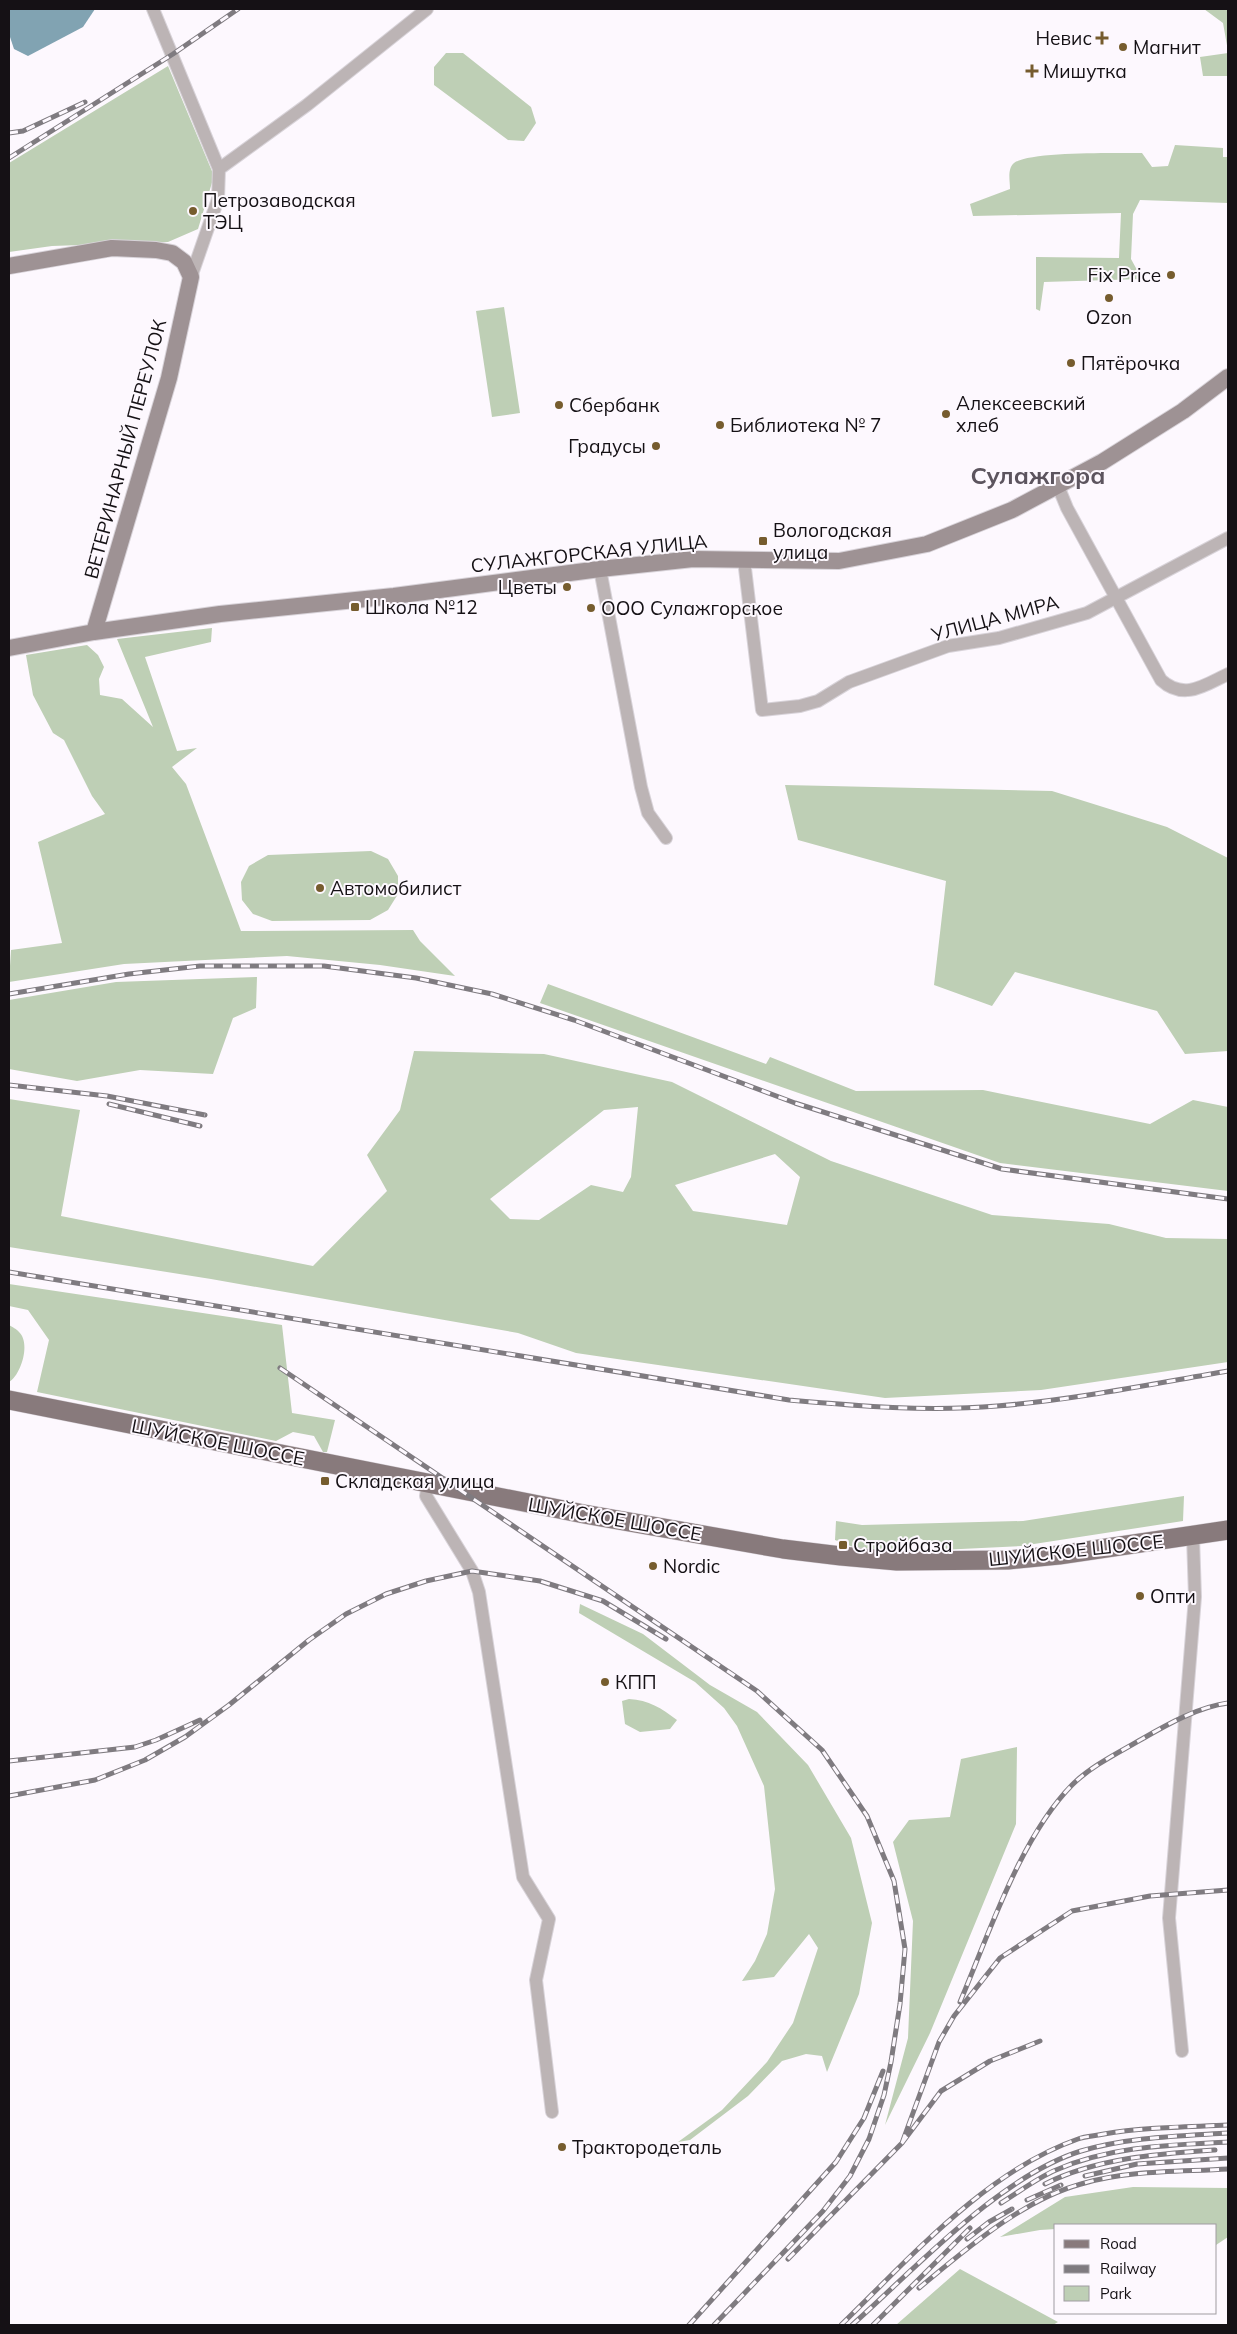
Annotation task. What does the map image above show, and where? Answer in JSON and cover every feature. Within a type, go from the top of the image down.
[{"type":"main road","points":[[9,266],[112,248],[156,250],[172,253],[184,262],[191,277]]},
{"type":"main road","name":"ВЕТЕРИНАРНЫЙ ПЕРЕУЛОК","points":[[94,632],[168,378],[191,277]]},
{"type":"main road","name":"СУЛАЖГОРСКАЯ УЛИЦА","points":[[9,648],[94,632],[238,612],[394,596],[600,569],[692,559],[839,561],[927,544],[1012,510],[1058,486],[1140,439],[1183,411],[1228,377]]},
{"type":"main road","name":"ШУЙСКОЕ ШОССЕ","points":[[9,1400],[646,1526],[783,1549],[897,1561],[1008,1560],[1059,1556],[1193,1537],[1228,1530]]},
{"type":"street","points":[[153,9],[220,169],[218,199],[191,277]]},
{"type":"street","points":[[220,169],[307,105],[427,9]]},
{"type":"street","points":[[1058,486],[1071,515],[1161,680],[1170,688],[1188,691],[1228,674]]},
{"type":"street","name":"УЛИЦА МИРА","points":[[744,560],[762,710],[800,706],[818,701],[849,682],[948,646],[999,638],[1087,613],[1228,538]]},
{"type":"street","points":[[600,569],[641,787],[648,813],[666,838]]},
{"type":"street","points":[[428,1484],[426,1496],[472,1571],[479,1592],[523,1877],[549,1919],[536,1980],[552,2112]]},
{"type":"street","points":[[1182,2051],[1169,1918],[1195,1597],[1193,1537]]},
{"type":"green space","points":[[1204,9],[1228,9],[1228,51],[1223,23]]},
{"type":"green space","points":[[446,53],[463,53],[531,107],[536,123],[524,141],[508,140],[434,85],[434,67]]},
{"type":"green space","points":[[1228,53],[1228,76],[1203,76],[1200,57]]},
{"type":"green space","points":[[168,66],[214,176],[198,229],[168,242],[52,246],[9,252],[9,163]]},
{"type":"green space","points":[[1175,145],[1223,148],[1223,157],[1228,157],[1228,203],[1140,200],[1133,214],[1131,259],[1142,279],[1044,282],[1040,311],[1036,309],[1036,257],[1119,258],[1121,213],[973,216],[970,204],[1010,189],[1010,168],[1014,163],[1023,159],[1055,155],[1142,153],[1152,167],[1168,166]]},
{"type":"green space","points":[[504,307],[520,413],[492,417],[476,311]]},
{"type":"green space","points":[[212,628],[211,642],[145,657],[177,751],[197,748],[172,767],[186,784],[241,931],[413,930],[420,941],[455,976],[380,965],[287,956],[124,964],[9,982],[11,950],[62,943],[38,842],[105,814],[92,796],[64,740],[53,733],[33,695],[26,655],[87,645],[98,655],[104,667],[99,679],[100,695],[122,699],[153,727],[117,639]]},
{"type":"green space","points":[[785,785],[1052,791],[1167,827],[1228,858],[1228,1051],[1185,1054],[1157,1011],[1015,972],[992,1006],[934,985],[946,881],[798,840]]},
{"type":"green space","name":"Автомобилист","points":[[371,851],[388,859],[398,876],[398,894],[388,910],[370,920],[272,921],[253,914],[242,900],[241,882],[249,866],[268,855]]},
{"type":"green space","points":[[257,977],[256,1008],[233,1018],[213,1074],[140,1070],[77,1081],[9,1069],[9,1000],[116,982]]},
{"type":"green space","points":[[548,984],[766,1064],[770,1057],[856,1091],[983,1090],[1150,1124],[1193,1100],[1228,1107],[1228,1191],[1000,1163],[540,1003]]},
{"type":"green space","points":[[414,1051],[544,1054],[672,1082],[831,1161],[992,1215],[1109,1224],[1166,1238],[1228,1239],[1228,1362],[1041,1390],[885,1398],[576,1353],[518,1333],[211,1279],[9,1247],[9,1099],[80,1110],[61,1216],[313,1266],[387,1191],[367,1155],[400,1110]],"holes":[[[638,1107],[631,1177],[623,1192],[591,1185],[539,1220],[510,1219],[490,1199],[604,1110]],[[775,1154],[800,1177],[787,1225],[693,1211],[675,1185]]]},
{"type":"green space","points":[[9,1284],[282,1325],[292,1413],[335,1420],[327,1452],[323,1452],[314,1436],[293,1432],[276,1441],[37,1392],[49,1340],[28,1310],[9,1306]]},
{"type":"green space","points":[[9,1325],[23,1337],[24,1351],[21,1366],[9,1382]]},
{"type":"green space","points":[[1184,1496],[1183,1521],[1021,1546],[940,1550],[918,1537],[895,1550],[861,1550],[835,1540],[836,1521],[862,1525],[1023,1521]]},
{"type":"green space","points":[[580,1604],[643,1634],[710,1685],[757,1712],[808,1765],[851,1838],[872,1923],[859,1994],[827,2072],[822,2056],[806,2054],[782,2061],[748,2096],[690,2140],[678,2142],[722,2110],[767,2062],[793,2023],[818,1948],[809,1934],[774,1977],[742,1981],[755,1961],[767,1934],[775,1889],[764,1786],[737,1726],[724,1708],[695,1682],[579,1613]]},
{"type":"green space","points":[[629,1699],[654,1705],[677,1720],[670,1729],[640,1732],[625,1724],[622,1701]]},
{"type":"green space","points":[[1017,1747],[1016,1824],[930,2033],[885,2125],[908,2038],[913,1921],[893,1842],[909,1820],[950,1817],[961,1759]]},
{"type":"green space","points":[[1133,2187],[1228,2188],[1228,2237],[1217,2244],[1217,2224],[1054,2224],[1054,2229],[1000,2237],[1065,2197]]},
{"type":"green space","points":[[960,2269],[1058,2322],[1053,2325],[896,2325]]},
{"type":"water","points":[[9,9],[95,9],[83,27],[28,56],[14,49],[9,34]]},
{"type":"railway","points":[[9,158],[173,54],[238,9]]},
{"type":"railway","points":[[9,133],[23,131],[85,102]]},
{"type":"railway","points":[[9,994],[129,974],[200,966],[324,966],[416,978],[492,994],[574,1020],[795,1103],[1002,1169],[1228,1199]]},
{"type":"railway","points":[[9,1085],[107,1096],[205,1115]]},
{"type":"railway","points":[[109,1104],[200,1126]]},
{"type":"railway","points":[[9,1272],[789,1400],[867,1406],[971,1408],[1084,1396],[1228,1371]]},
{"type":"railway","points":[[280,1368],[757,1691],[822,1750],[867,1816],[894,1881],[905,1949],[900,2004],[884,2095],[869,2139],[850,2176],[823,2211],[714,2325]]},
{"type":"railway","points":[[9,1796],[95,1780],[145,1760],[185,1737],[229,1705],[309,1640],[346,1614],[386,1594],[426,1581],[472,1571],[540,1581],[603,1601],[666,1639]]},
{"type":"railway","points":[[960,2002],[994,1917],[1021,1859],[1053,1807],[1072,1785],[1096,1766],[1162,1728],[1194,1712],[1228,1703]]},
{"type":"railway","points":[[9,1761],[135,1747],[156,1740],[200,1720]]},
{"type":"railway","points":[[902,2143],[939,2042],[954,2016],[1000,1958],[1072,1911],[1150,1896],[1228,1890]]},
{"type":"railway","points":[[788,2259],[902,2143],[941,2091],[990,2061],[1040,2041]]},
{"type":"railway","points":[[689,2325],[836,2162],[864,2118],[883,2071]]},
{"type":"railway","points":[[841,2325],[950,2219],[1012,2172],[1044,2153],[1081,2138],[1104,2134],[1150,2129],[1228,2125]]},
{"type":"railway","points":[[852,2325],[960,2226],[990,2202],[1050,2163],[1099,2146],[1154,2138],[1228,2133]]},
{"type":"railway","points":[[1001,2203],[1049,2173],[1098,2156],[1141,2148],[1228,2142]]},
{"type":"railway","points":[[1045,2184],[1085,2168],[1106,2163],[1171,2153],[1215,2150]]},
{"type":"railway","points":[[1085,2176],[1137,2164],[1228,2158]]},
{"type":"railway","points":[[919,2288],[995,2228],[1037,2202],[1059,2192],[1099,2179],[1117,2176],[1154,2172],[1228,2169]]},
{"type":"railway","points":[[1027,2200],[1061,2185]]},
{"type":"railway","points":[[967,2239],[989,2222],[1012,2209]]},
{"type":"railway","points":[[873,2325],[970,2228]]},
{"type":"place","name":"Невис","points":[[1102,38]]},
{"type":"place","name":"Магнит","points":[[1123,47]]},
{"type":"place","name":"Мишутка","points":[[1032,71]]},
{"type":"place","name":"Петрозаводская ТЭЦ","points":[[193,211]]},
{"type":"place","name":"Fix Price","points":[[1171,275]]},
{"type":"place","name":"Ozon","points":[[1109,298]]},
{"type":"place","name":"Пятёрочка","points":[[1071,363]]},
{"type":"place","name":"Сбербанк","points":[[559,405]]},
{"type":"place","name":"Алексеевский хлеб","points":[[946,414]]},
{"type":"place","name":"Библиотека № 7","points":[[720,425]]},
{"type":"place","name":"Градусы","points":[[656,446]]},
{"type":"place","name":"Вологодская улица","points":[[763,541]]},
{"type":"place","name":"Цветы","points":[[567,587]]},
{"type":"place","name":"Школа №12","points":[[355,607]]},
{"type":"place","name":"ООО Сулажгорское","points":[[591,608]]},
{"type":"place","name":"Автомобилист","points":[[320,888]]},
{"type":"place","name":"Складская улица","points":[[325,1481]]},
{"type":"place","name":"Стройбаза","points":[[843,1545]]},
{"type":"place","name":"Nordic","points":[[653,1566]]},
{"type":"place","name":"Опти","points":[[1140,1596]]},
{"type":"place","name":"КПП","points":[[605,1682]]},
{"type":"place","name":"Трактородеталь","points":[[562,2147]]},
{"type":"district","name":"Сулажгора","points":[[1038,476]]}]
